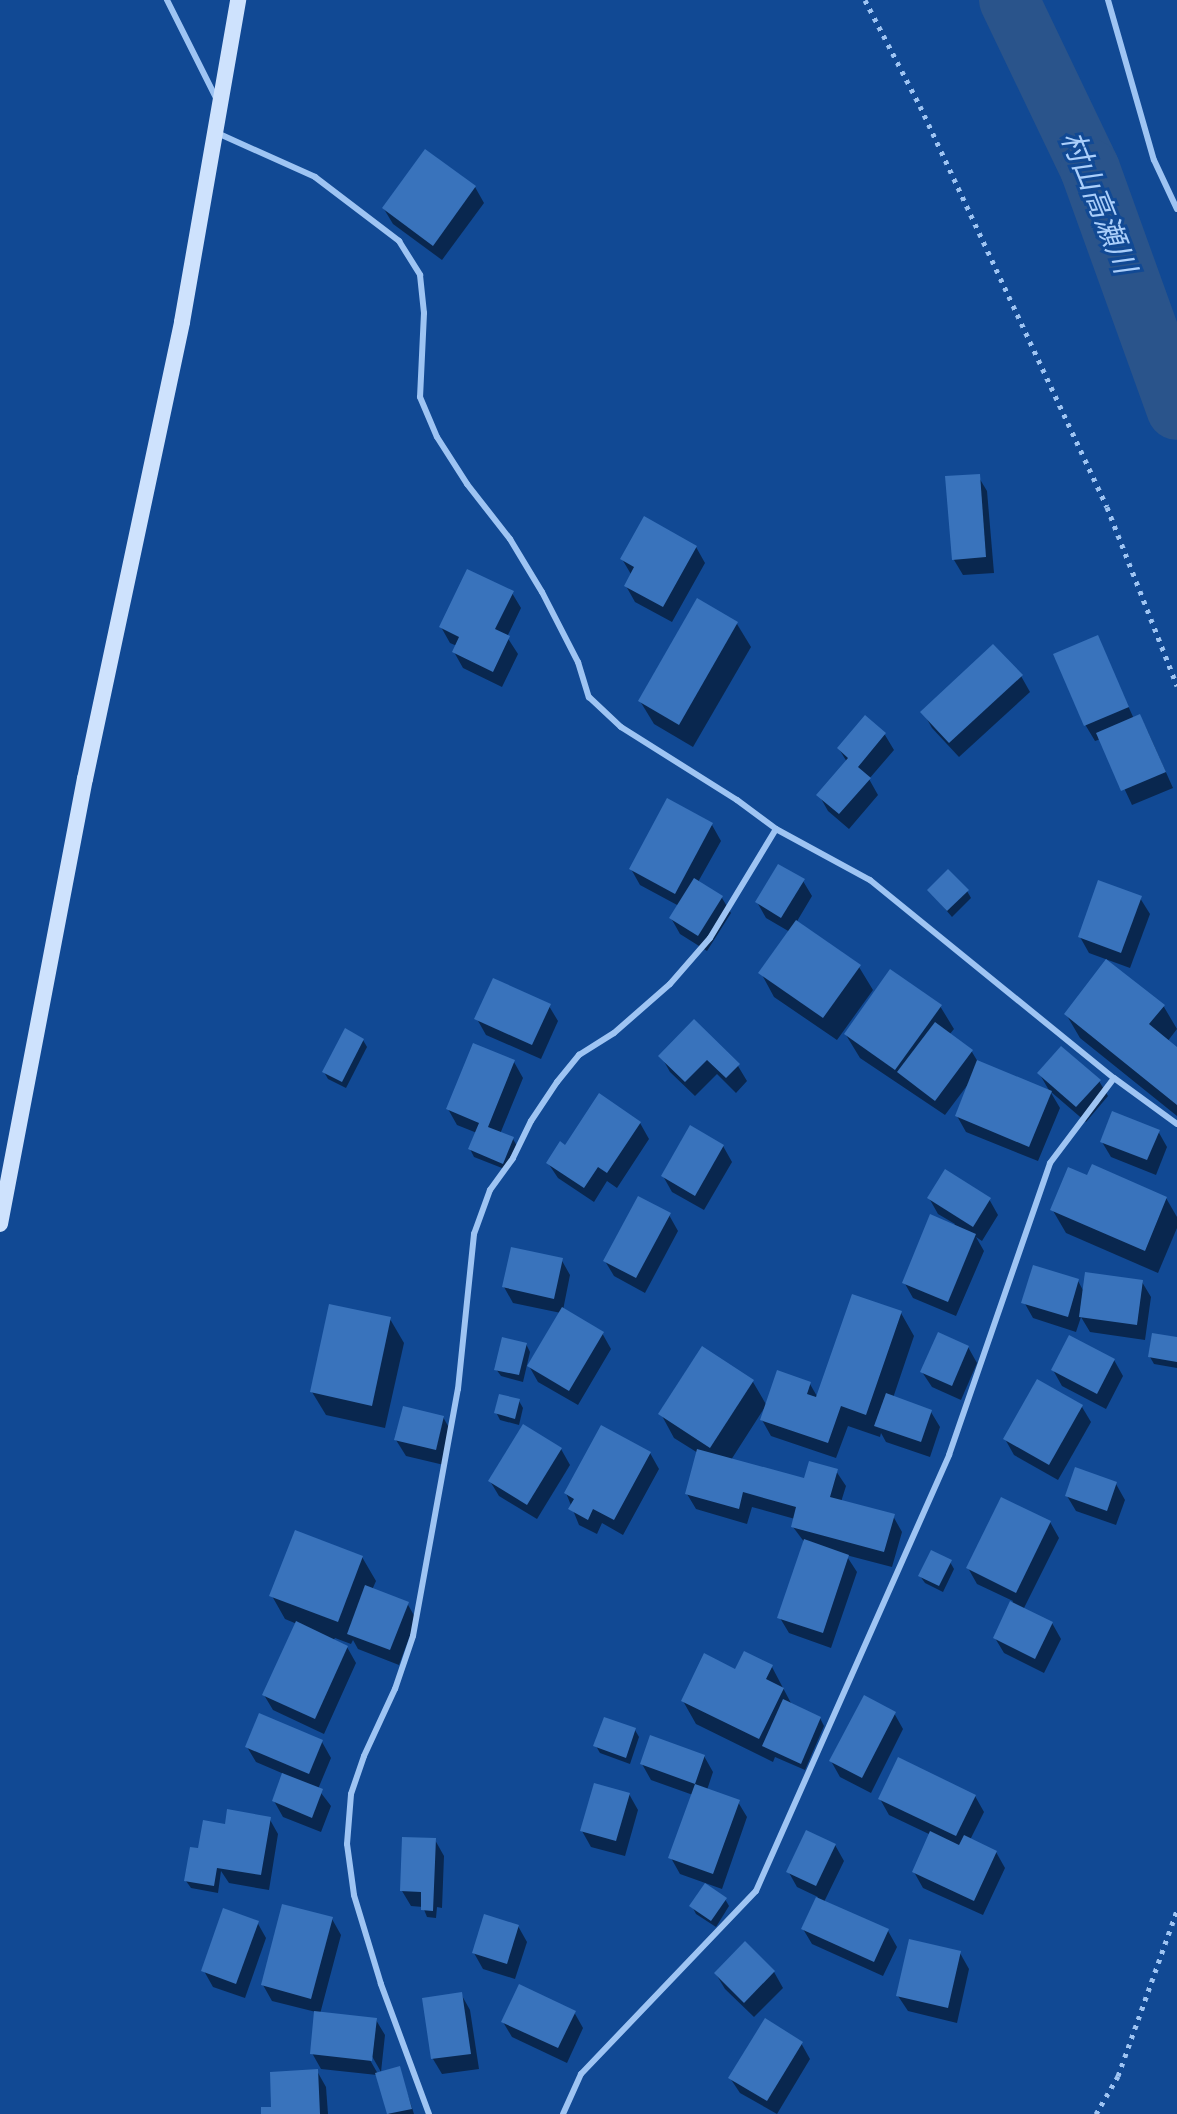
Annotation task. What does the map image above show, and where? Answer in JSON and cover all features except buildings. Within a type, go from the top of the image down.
[{"type":"street","points":[[0,1224],[85,779],[182,322],[238,0]]},
{"type":"lane","points":[[167,0],[219,103]]},
{"type":"lane","points":[[1108,0],[1154,160],[1177,209]]},
{"type":"lane","points":[[215,132],[315,177],[399,241],[420,275],[424,313],[420,397],[431,424],[467,484],[510,539],[542,592],[578,662],[589,697],[621,727],[737,800],[776,829],[870,880],[1114,1078],[1177,1124]]},
{"type":"lane","points":[[429,2114],[354,1895],[347,1844],[351,1794],[364,1756],[395,1689],[413,1636],[458,1389],[474,1234],[490,1190],[513,1158],[531,1121],[557,1082],[579,1055],[614,1033],[670,984],[710,938],[776,829]]},
{"type":"lane","points":[[563,2114],[581,2074],[756,1891],[949,1455],[1050,1163],[1114,1078]]},
{"type":"path","points":[[865,0],[920,106],[1107,507],[1177,686]]},
{"type":"path","points":[[1096,2114],[1118,2076],[1177,1910]]},
{"type":"waterway","name":"村山高瀬川","points":[[1009,0],[1090,169],[1177,410]]}]
